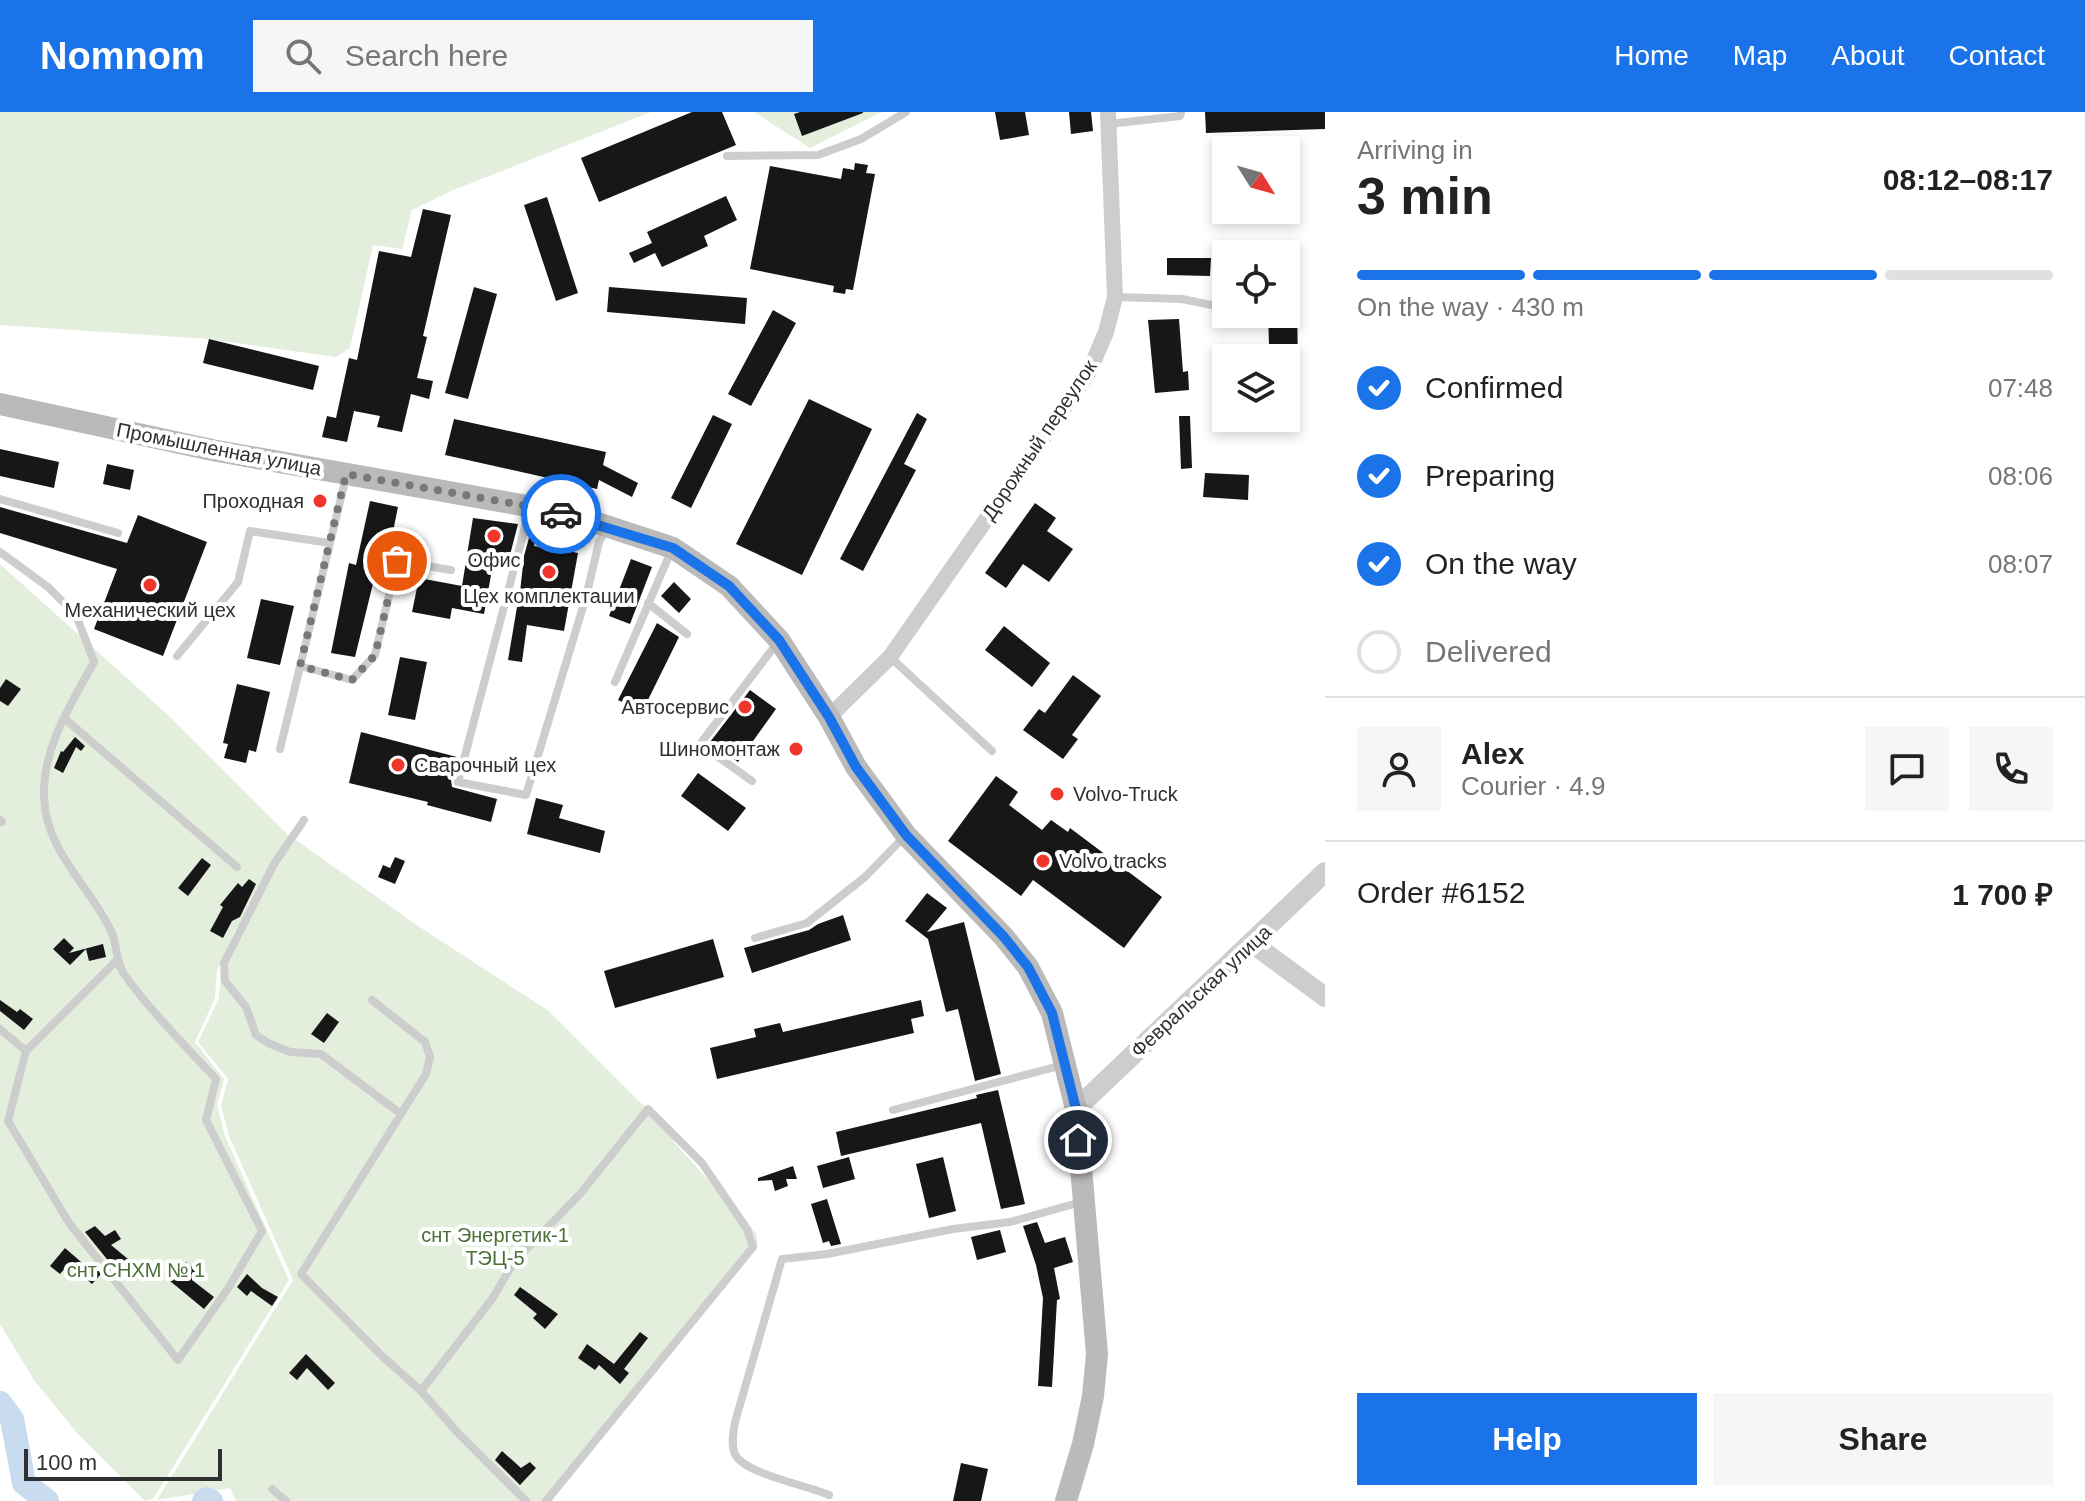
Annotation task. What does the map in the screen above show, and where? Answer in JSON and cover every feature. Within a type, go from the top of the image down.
[{"type":"main road","name":"Промышленная улица","points":[[0,404],[212,450],[533,507],[608,526],[673,548],[729,586],[779,640],[829,717],[856,767],[906,835],[1004,937],[1028,967],[1052,1013],[1076,1109],[1097,1354],[1093,1396],[1083,1444],[1066,1501]]},
{"type":"street","name":"Дорожный переулок","points":[[829,717],[890,657],[1089,372],[1106,332],[1115,297],[1108,118]]},
{"type":"street","name":"Февральская улица","points":[[1076,1109],[1325,872]]},
{"type":"street","points":[[1252,943],[1325,997]]},
{"type":"lane","points":[[727,156],[818,155],[861,139],[906,112]]},
{"type":"lane","points":[[1108,118],[1180,116],[1181,112]]},
{"type":"lane","points":[[1115,297],[1182,299],[1212,305]]},
{"type":"lane","points":[[280,749],[346,474]]},
{"type":"lane","points":[[0,499],[118,533]]},
{"type":"lane","points":[[533,507],[526,523],[458,782],[526,795],[586,597],[599,542],[608,526]]},
{"type":"lane","points":[[177,656],[238,582],[250,531],[330,543]]},
{"type":"lane","points":[[615,682],[673,548]]},
{"type":"lane","points":[[0,552],[48,587],[76,615],[94,662],[51,746],[44,799],[56,846],[112,934],[121,970],[164,1023],[216,1079],[206,1120],[262,1231],[227,1290],[178,1360],[69,1223],[8,1121],[26,1051],[118,959]]},
{"type":"lane","points":[[300,666],[352,680],[375,655],[397,561],[451,570]]},
{"type":"lane","points":[[648,603],[687,634]]},
{"type":"lane","points":[[752,781],[700,744],[779,640]]},
{"type":"lane","points":[[890,657],[992,751]]},
{"type":"lane","points":[[64,718],[237,867]]},
{"type":"lane","points":[[304,820],[274,864],[224,963],[225,981],[246,1007],[256,1035],[290,1052],[321,1054],[401,1114]]},
{"type":"lane","points":[[755,938],[807,923],[865,877],[906,835]]},
{"type":"lane","points":[[372,1000],[425,1042],[430,1057],[426,1074],[301,1274],[421,1391],[526,1501]]},
{"type":"lane","points":[[0,1029],[26,1051]]},
{"type":"lane","points":[[893,1110],[1063,1065]]},
{"type":"lane","points":[[421,1391],[492,1299],[514,1262],[580,1194],[648,1109],[702,1163],[747,1229],[753,1247],[546,1501]]},
{"type":"lane","points":[[829,1495],[754,1471],[743,1465],[734,1451],[735,1422],[782,1259],[1010,1222],[1083,1202]]},
{"type":"lane","points":[[272,1489],[286,1501]]},
{"type":"green space","points":[[0,112],[651,112],[451,191],[412,210],[402,249],[373,245],[350,348],[336,357],[208,339],[0,325]]},
{"type":"green space","points":[[754,112],[882,112],[810,148]]},
{"type":"green space","points":[[0,564],[169,716],[292,839],[277,865],[296,840],[418,926],[549,1011],[666,1128],[675,1143],[756,1233],[758,1246],[552,1501],[236,1501],[230,1488],[157,1500],[293,1280],[229,1136],[221,1106],[228,1079],[198,1042],[219,998],[221,970],[246,916],[234,933],[217,971],[215,998],[195,1042],[224,1079],[217,1105],[225,1136],[289,1280],[153,1499],[145,1501],[77,1433],[34,1380],[0,1324]]},
{"type":"building","points":[[692,112],[722,112],[736,145],[599,202],[581,158]]},
{"type":"building","points":[[995,112],[1025,112],[1029,135],[1000,140]]},
{"type":"building","points":[[1069,112],[1091,112],[1093,131],[1071,134]]},
{"type":"building","points":[[1205,112],[1325,112],[1325,129],[1206,133]]},
{"type":"building","points":[[863,113],[802,136],[794,114]]},
{"type":"building","points":[[855,163],[868,165],[866,173],[875,174],[853,290],[846,289],[845,294],[833,292],[834,286],[750,269],[770,166],[841,179],[843,168],[854,170]]},
{"type":"building","points":[[726,196],[737,220],[704,236],[708,246],[662,267],[655,253],[634,263],[629,253],[652,243],[647,232]]},
{"type":"building","points":[[547,197],[578,293],[556,301],[524,205]]},
{"type":"building","points":[[423,209],[451,215],[423,336],[427,337],[417,378],[433,381],[429,399],[411,394],[402,432],[377,427],[380,416],[354,411],[347,442],[322,437],[327,416],[336,418],[349,358],[357,360],[379,251],[411,257]]},
{"type":"building","points":[[1167,258],[1211,258],[1210,276],[1167,275]]},
{"type":"building","points":[[474,287],[497,294],[468,399],[445,393]]},
{"type":"building","points":[[609,287],[747,298],[745,324],[607,312]]},
{"type":"building","points":[[773,310],[796,323],[751,406],[728,394]]},
{"type":"building","points":[[1179,319],[1183,372],[1188,371],[1189,390],[1155,393],[1148,320]]},
{"type":"building","points":[[1268,328],[1297,328],[1298,344],[1269,344]]},
{"type":"building","points":[[209,339],[319,366],[313,390],[203,363]]},
{"type":"building","points":[[809,399],[872,429],[802,575],[736,544]]},
{"type":"building","points":[[917,413],[927,419],[904,464],[916,470],[863,571],[840,559]]},
{"type":"building","points":[[713,415],[732,424],[691,508],[671,498]]},
{"type":"building","points":[[1179,416],[1190,416],[1192,468],[1181,469]]},
{"type":"building","points":[[454,419],[606,452],[603,465],[638,483],[632,497],[599,480],[597,489],[445,455]]},
{"type":"building","points":[[0,449],[59,462],[54,488],[0,476]]},
{"type":"building","points":[[107,464],[134,470],[130,490],[103,484]]},
{"type":"building","points":[[1205,473],[1249,475],[1248,500],[1203,497]]},
{"type":"building","points":[[370,501],[398,507],[387,561],[379,559],[355,657],[331,653],[349,563],[356,565]]},
{"type":"building","points":[[1035,503],[1056,518],[1047,531],[1073,549],[1049,582],[1023,564],[1006,588],[985,573]]},
{"type":"building","name":"Механический цех","points":[[0,507],[127,543],[138,515],[207,542],[163,656],[94,629],[117,569],[0,533]]},
{"type":"building","points":[[473,518],[518,524],[510,555],[495,553],[484,614],[452,608],[450,619],[412,612],[419,578],[462,586]]},
{"type":"building","name":"Цех комплектации","points":[[532,527],[537,527],[534,546],[554,550],[555,539],[569,541],[568,551],[578,553],[564,631],[527,625],[522,662],[508,660],[517,607],[512,606],[515,591],[520,592],[524,556]]},
{"type":"building","points":[[631,559],[652,567],[630,624],[609,616]]},
{"type":"building","points":[[674,582],[691,599],[679,613],[661,596]]},
{"type":"building","points":[[261,599],[294,606],[280,665],[247,658]]},
{"type":"building","points":[[657,623],[679,637],[642,712],[618,700]]},
{"type":"building","points":[[1004,626],[1050,663],[1032,687],[985,650]]},
{"type":"building","points":[[400,657],[427,662],[415,720],[388,715]]},
{"type":"building","points":[[1073,675],[1101,696],[1072,735],[1078,739],[1063,759],[1023,730],[1039,709],[1045,713]]},
{"type":"building","points":[[6,679],[21,689],[8,706],[0,701],[0,688]]},
{"type":"building","points":[[237,684],[270,692],[256,752],[249,750],[246,763],[224,758],[228,744],[223,743]]},
{"type":"building","points":[[750,690],[776,709],[738,762],[710,742]]},
{"type":"building","name":"Сварочный цех","points":[[361,732],[457,757],[452,787],[497,799],[491,822],[427,805],[428,802],[349,783]]},
{"type":"building","points":[[75,737],[85,746],[81,751],[76,747],[63,773],[54,768],[61,751]]},
{"type":"building","points":[[698,773],[746,808],[728,831],[681,796]]},
{"type":"building","name":"Volvo tracks","points":[[996,776],[1018,792],[1009,805],[1042,830],[1051,820],[1068,832],[1070,828],[1162,897],[1124,948],[1033,880],[1021,896],[948,841]]},
{"type":"building","points":[[536,798],[563,805],[559,818],[605,831],[600,853],[527,834]]},
{"type":"building","points":[[395,857],[405,861],[395,884],[378,877],[383,865],[390,868]]},
{"type":"building","points":[[202,858],[211,865],[188,896],[178,888]]},
{"type":"building","points":[[249,879],[256,884],[240,917],[232,921],[223,938],[210,931],[223,907],[220,905],[238,883],[242,887]]},
{"type":"building","points":[[927,893],[947,908],[927,932],[964,922],[1001,1074],[975,1081],[958,1009],[946,1012],[928,939],[905,921]]},
{"type":"building","points":[[843,915],[851,940],[752,973],[744,948],[809,930]]},
{"type":"building","points":[[64,938],[74,948],[69,953],[103,944],[106,957],[89,961],[86,949],[70,965],[53,949]]},
{"type":"building","points":[[713,939],[724,977],[615,1008],[604,971]]},
{"type":"building","points":[[0,1000],[33,1019],[24,1030],[0,1011]]},
{"type":"building","points":[[921,1000],[924,1016],[911,1019],[914,1033],[717,1079],[710,1048],[756,1037],[754,1029],[780,1023],[783,1032]]},
{"type":"building","points":[[327,1013],[339,1022],[324,1043],[311,1034]]},
{"type":"building","points":[[998,1090],[1025,1204],[1001,1209],[981,1123],[841,1156],[836,1132],[977,1098],[976,1095]]},
{"type":"building","points":[[849,1157],[855,1179],[823,1188],[817,1166]]},
{"type":"building","points":[[943,1157],[956,1211],[929,1218],[916,1164]]},
{"type":"building","points":[[793,1166],[797,1179],[786,1179],[788,1186],[775,1191],[772,1180],[758,1181],[758,1178]]},
{"type":"building","points":[[827,1199],[841,1244],[831,1246],[829,1241],[823,1243],[811,1204]]},
{"type":"building","points":[[1037,1222],[1045,1243],[1065,1237],[1073,1262],[1054,1268],[1060,1299],[1057,1300],[1052,1387],[1038,1386],[1043,1298],[1023,1226]]},
{"type":"building","points":[[95,1226],[105,1236],[115,1230],[121,1239],[111,1245],[128,1259],[121,1268],[112,1261],[110,1263],[85,1232]]},
{"type":"building","points":[[1000,1230],[1006,1252],[977,1260],[971,1237]]},
{"type":"building","points":[[65,1248],[88,1268],[92,1263],[101,1274],[92,1284],[69,1264],[60,1274],[50,1266]]},
{"type":"building","points":[[186,1262],[198,1272],[192,1280],[214,1297],[204,1309],[170,1281]]},
{"type":"building","points":[[247,1274],[278,1297],[272,1306],[251,1291],[247,1296],[237,1287]]},
{"type":"building","points":[[520,1287],[558,1314],[545,1329],[533,1318],[537,1314],[514,1295]]},
{"type":"building","points":[[640,1332],[648,1338],[624,1369],[629,1373],[620,1384],[599,1365],[595,1370],[578,1358],[587,1344],[614,1364]]},
{"type":"building","points":[[306,1354],[335,1383],[328,1390],[307,1368],[297,1380],[289,1373]]},
{"type":"building","points":[[502,1451],[521,1468],[530,1462],[536,1468],[520,1485],[495,1460]]},
{"type":"building","points":[[961,1463],[988,1469],[981,1501],[953,1501]]},
{"type":"waterway","points":[[0,1403],[12,1419],[24,1483],[47,1501]]},
{"type":"waterway","points":[[204,1501],[211,1501]]},
{"type":"way so far","points":[[397,561],[375,655],[352,680],[300,666],[346,474],[561,514]]},
{"type":"place","name":"Проходная","points":[[320,501]]},
{"type":"place","name":"Офис","points":[[494,536]]},
{"type":"place","name":"Цех комплектации","points":[[549,572]]},
{"type":"place","name":"Механический цех","points":[[150,585]]},
{"type":"place","name":"Автосервис","points":[[745,707]]},
{"type":"place","name":"Шиномонтаж","points":[[796,749]]},
{"type":"place","name":"Сварочный цех","points":[[398,765]]},
{"type":"place","name":"Volvo-Truck","points":[[1057,794]]},
{"type":"place","name":"Volvo tracks","points":[[1043,861]]},
{"type":"route","points":[[561,514],[673,548],[729,586],[779,640],[829,717],[856,767],[906,835],[1004,937],[1028,967],[1052,1013],[1076,1109],[1078,1140]]},
{"type":"park label","name":"снт Энергетик-1 ТЭЦ-5","points":[[495,1246]]},
{"type":"park label","name":"снт СНХМ № 1","points":[[136,1270]]}]
